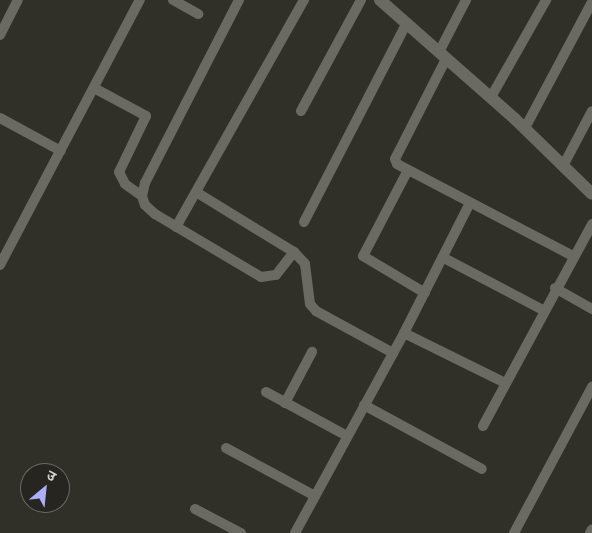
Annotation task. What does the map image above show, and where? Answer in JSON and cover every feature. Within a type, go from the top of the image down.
[{"type":"street","points":[[0,35],[18,0]]},
{"type":"street","points":[[0,265],[140,0]]},
{"type":"street","points":[[173,0],[198,14]]},
{"type":"street","points":[[239,0],[145,183],[142,196],[145,205],[155,214],[261,277],[276,276],[294,252]]},
{"type":"street","points":[[176,227],[304,0]]},
{"type":"street","points":[[301,111],[362,0]]},
{"type":"street","points":[[380,0],[525,128],[592,194]]},
{"type":"street","points":[[466,0],[395,158],[397,164],[573,256]]},
{"type":"street","points":[[491,98],[546,0]]},
{"type":"street","points":[[525,128],[592,2]]},
{"type":"street","points":[[304,222],[406,24]]},
{"type":"street","points":[[94,88],[146,116],[119,172],[125,184],[142,196]]},
{"type":"street","points":[[563,166],[592,111]]},
{"type":"street","points":[[0,118],[61,151]]},
{"type":"street","points":[[408,170],[363,256],[425,294]]},
{"type":"street","points":[[196,192],[294,252],[304,264],[310,304],[316,311],[393,353]]},
{"type":"street","points":[[296,533],[444,258],[470,202]]},
{"type":"street","points":[[483,426],[555,288],[592,224]]},
{"type":"street","points":[[444,258],[544,310]]},
{"type":"street","points":[[555,288],[592,309]]},
{"type":"street","points":[[404,333],[505,384]]},
{"type":"street","points":[[285,402],[312,352]]},
{"type":"street","points":[[514,533],[592,387]]},
{"type":"street","points":[[266,392],[347,436]]},
{"type":"street","points":[[364,406],[482,470]]},
{"type":"street","points":[[226,448],[315,496]]},
{"type":"street","points":[[195,509],[241,533]]},
{"type":"street","points":[[590,533],[592,529]]}]
